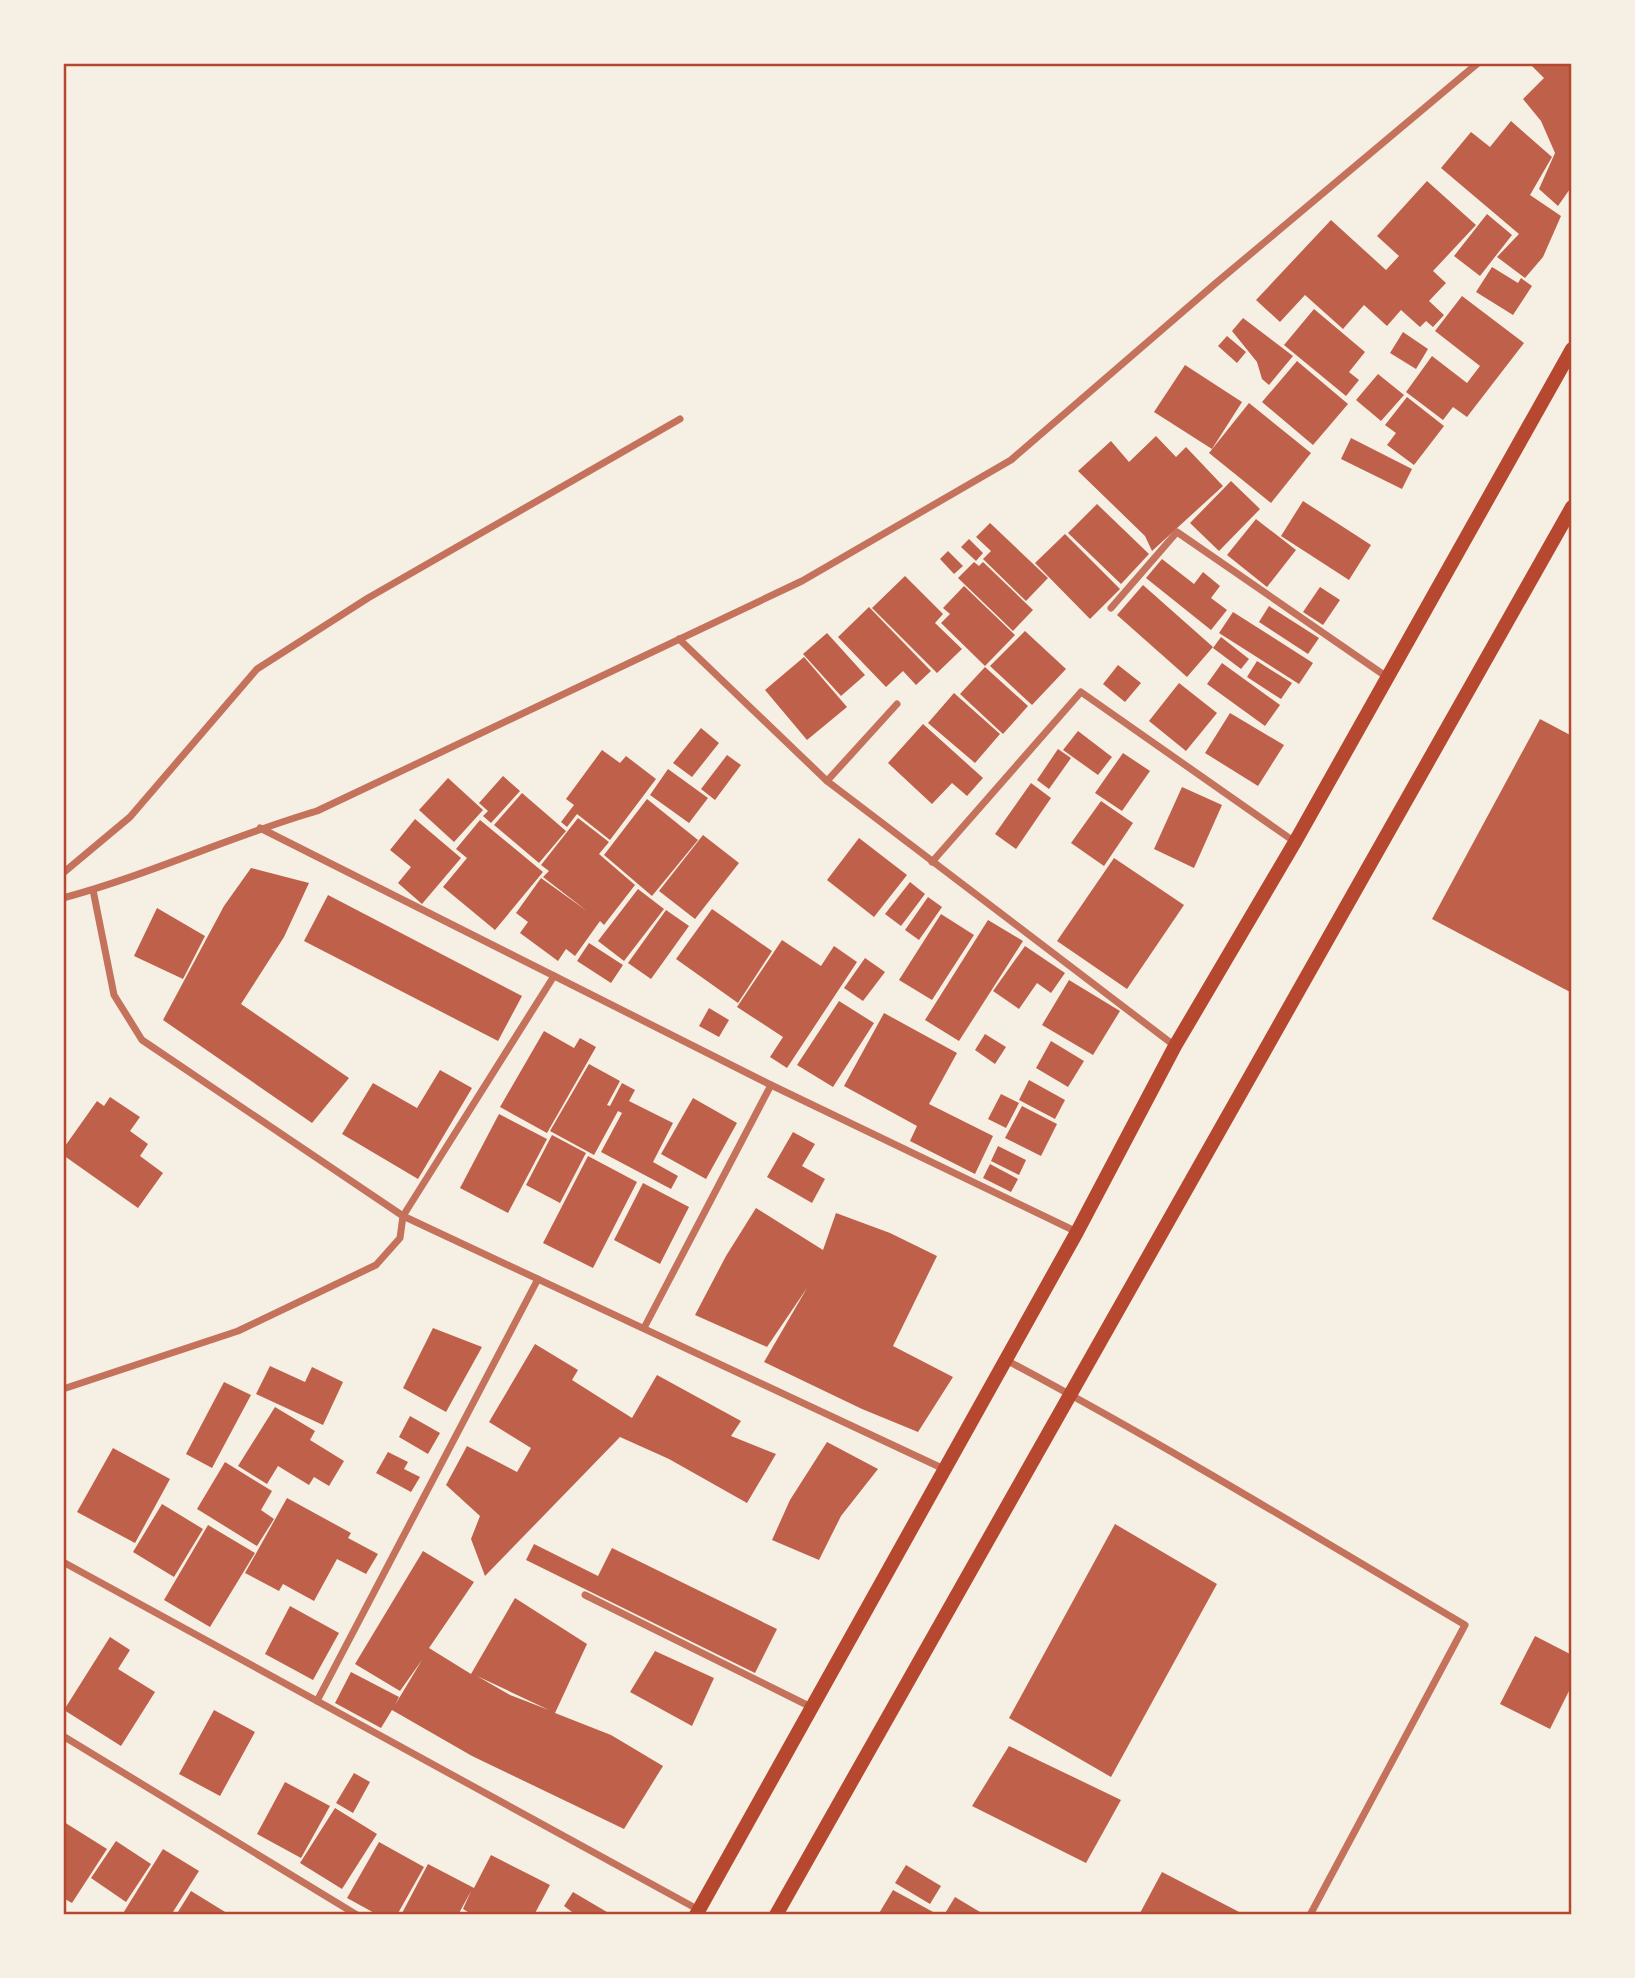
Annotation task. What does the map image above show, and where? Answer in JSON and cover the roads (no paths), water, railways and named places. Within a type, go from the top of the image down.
[{"type":"main road","points":[[698,1912],[1077,1233],[1175,1046],[1294,842],[1572,349]]},
{"type":"main road","points":[[776,1915],[1571,511]]},
{"type":"street","points":[[63,898],[93,890],[260,828],[317,811],[802,581],[1011,460],[1216,282],[1478,63]]},
{"type":"street","points":[[63,873],[130,817],[257,669],[368,598],[680,419]]},
{"type":"street","points":[[1111,608],[1177,532],[1387,677]]},
{"type":"street","points":[[679,639],[827,781],[1175,1046]]},
{"type":"street","points":[[932,862],[1081,692],[1294,842]]},
{"type":"street","points":[[827,781],[897,704]]},
{"type":"street","points":[[260,828],[771,1084],[1077,1233]]},
{"type":"street","points":[[93,890],[114,995],[142,1040],[403,1216],[945,1469]]},
{"type":"street","points":[[63,1389],[238,1331],[376,1265],[400,1238],[403,1216],[554,975]]},
{"type":"street","points":[[644,1328],[771,1084]]},
{"type":"street","points":[[317,1701],[538,1279]]},
{"type":"street","points":[[1006,1359],[1071,1394],[1465,1625],[1310,1915]]},
{"type":"street","points":[[63,1562],[698,1912]]},
{"type":"street","points":[[584,1595],[812,1707]]},
{"type":"street","points":[[63,1736],[357,1915]]}]
